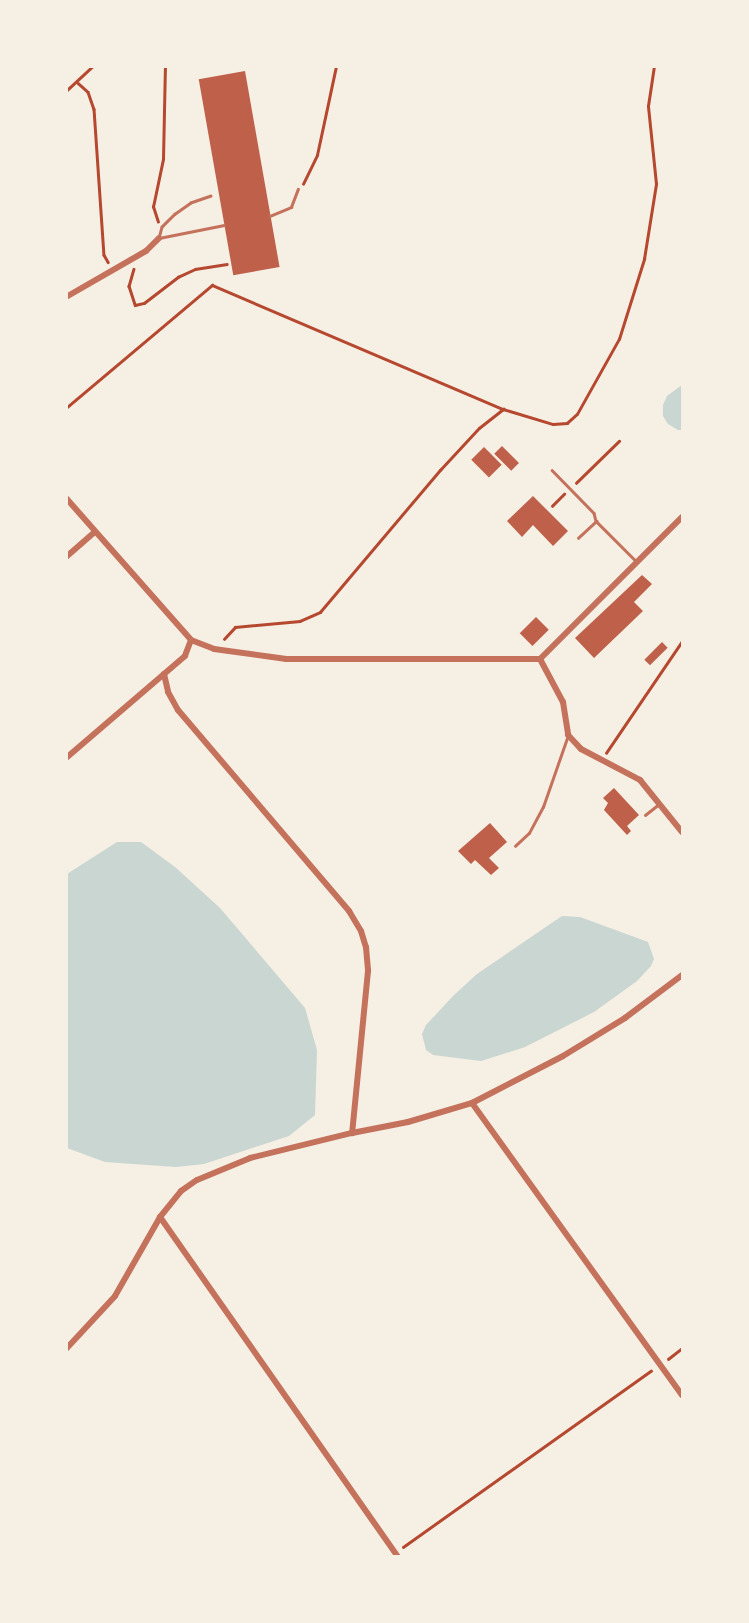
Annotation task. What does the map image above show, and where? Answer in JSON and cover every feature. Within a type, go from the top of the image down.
[{"type":"street","points":[[66,298],[146,251],[159,237]]},
{"type":"street","points":[[66,498],[191,640],[214,649],[286,659],[540,659],[682,517]]},
{"type":"street","points":[[66,557],[95,532]]},
{"type":"street","points":[[66,758],[186,656],[191,640]]},
{"type":"street","points":[[540,659],[563,702],[568,735],[581,749],[640,780],[682,832]]},
{"type":"street","points":[[164,674],[168,692],[178,710],[349,911],[361,931],[366,947],[368,971],[352,1133]]},
{"type":"street","points":[[66,1349],[115,1296],[160,1217],[181,1191],[197,1180],[250,1158],[408,1122],[472,1103],[563,1056],[625,1018],[682,975]]},
{"type":"street","points":[[472,1103],[682,1395]]},
{"type":"street","points":[[160,1217],[396,1555]]},
{"type":"lane","points":[[270,216],[291,207],[298,189]]},
{"type":"lane","points":[[211,197],[191,203],[162,227],[159,237],[224,225]]},
{"type":"lane","points":[[552,470],[594,513],[596,521],[638,562]]},
{"type":"lane","points":[[578,538],[596,521]]},
{"type":"lane","points":[[515,846],[528,833],[543,807],[568,735]]},
{"type":"lane","points":[[645,815],[661,803]]},
{"type":"path","points":[[66,91],[78,83],[93,66]]},
{"type":"path","points":[[162,227],[153,206],[163,159],[165,66]]},
{"type":"path","points":[[298,189],[308,178],[317,155],[336,66]]},
{"type":"path","points":[[66,408],[212,285],[503,409],[554,424],[567,424],[577,414],[619,339],[644,259],[656,184],[648,106],[654,66]]},
{"type":"path","points":[[78,83],[88,92],[94,109],[104,254],[113,271]]},
{"type":"path","points":[[135,265],[129,286],[135,305],[144,303],[178,277],[195,269],[227,264]]},
{"type":"path","points":[[214,649],[235,627],[300,621],[320,612],[448,461],[479,428],[503,409]]},
{"type":"path","points":[[575,484],[619,441]]},
{"type":"path","points":[[552,506],[567,492]]},
{"type":"path","points":[[602,758],[682,641]]},
{"type":"path","points":[[396,1555],[682,1348]]},
{"type":"shaded area","points":[[682,385],[682,430],[678,430],[668,424],[663,416],[663,405],[667,396]]},
{"type":"shaded area","points":[[117,842],[141,842],[175,867],[220,908],[305,1008],[317,1050],[315,1115],[289,1136],[204,1164],[176,1167],[105,1162],[67,1148],[67,874]]},
{"type":"shaded area","points":[[562,916],[580,917],[648,942],[654,959],[651,966],[637,981],[594,1012],[525,1047],[481,1061],[433,1055],[426,1050],[422,1034],[426,1025],[454,995],[477,974]]},
{"type":"building","points":[[245,71],[280,267],[233,275],[199,79]]},
{"type":"building","points":[[502,446],[519,463],[511,471],[494,454]]},
{"type":"building","points":[[484,447],[502,465],[489,477],[471,460]]},
{"type":"building","points":[[533,496],[568,531],[553,546],[533,525],[522,537],[507,521]]},
{"type":"building","points":[[642,575],[652,584],[634,602],[643,611],[594,658],[575,638]]},
{"type":"building","points":[[536,617],[549,630],[532,646],[520,633]]},
{"type":"building","points":[[662,642],[668,648],[650,665],[644,660]]},
{"type":"building","points":[[614,788],[639,815],[627,826],[631,831],[627,835],[604,810],[608,803],[603,798]]},
{"type":"building","points":[[490,823],[507,842],[489,858],[499,868],[491,875],[475,860],[471,864],[458,851]]}]
